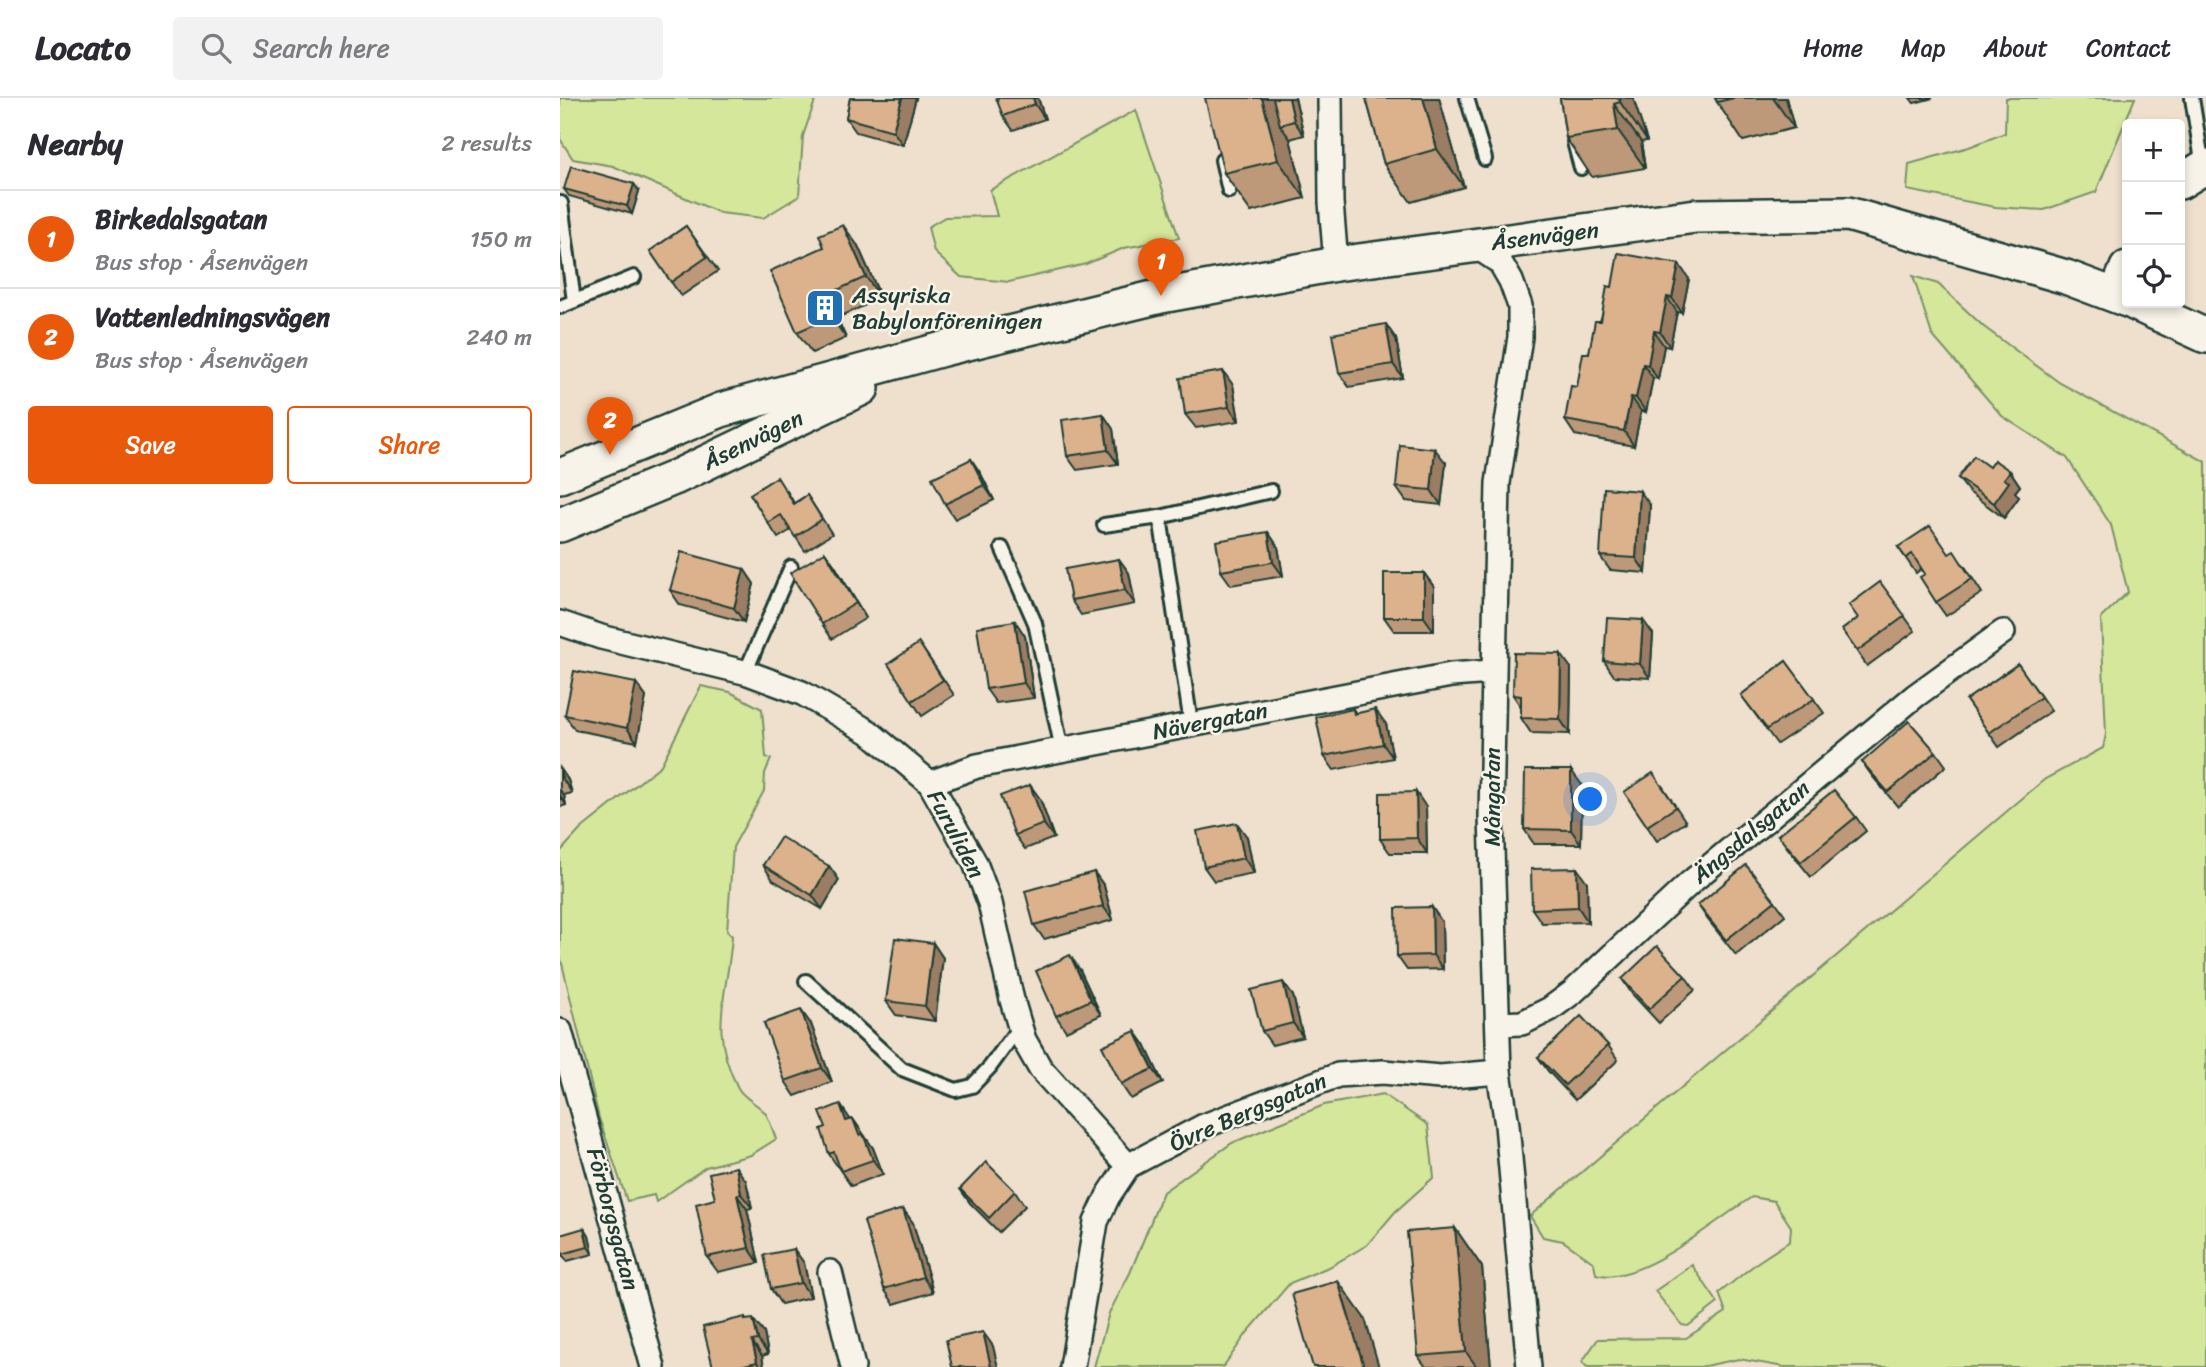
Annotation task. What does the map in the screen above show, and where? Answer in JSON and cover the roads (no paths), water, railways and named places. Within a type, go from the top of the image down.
[{"type":"street","points":[[1330,98],[1331,202],[1336,264]]},
{"type":"street","name":"Åsenvägen","points":[[560,476],[721,410],[943,349],[1161,296],[1336,264],[1696,216],[1848,214],[2122,290]]},
{"type":"street","name":"Mångatan","points":[[1474,245],[1500,262],[1511,281],[1520,306],[1521,337],[1498,484],[1491,816],[1499,1072],[1507,1125],[1529,1367]]},
{"type":"street","name":"Åsenvägen","points":[[2156,308],[2206,337]]},
{"type":"street","name":"Åsenvägen","points":[[560,525],[674,478],[943,349]]},
{"type":"street","name":"Furuliden","points":[[560,623],[601,637],[745,673],[802,692],[869,732],[930,783],[975,863],[990,903],[1019,1027],[1040,1068],[1128,1166]]},
{"type":"street","name":"Ängsdalsgatan","points":[[1499,1024],[1522,1023],[1558,1003],[1702,873],[1915,696],[2003,632]]},
{"type":"street","name":"Nävergatan","points":[[930,783],[977,766],[1451,675],[1492,672]]},
{"type":"street","name":"Förborgsgatan","points":[[560,1031],[653,1367]]},
{"type":"street","name":"Övre Bergsgatan","points":[[1072,1367],[1096,1222],[1108,1196],[1128,1166],[1204,1126],[1338,1075],[1383,1072],[1440,1077],[1499,1072]]},
{"type":"street","points":[[830,1272],[853,1367]]},
{"type":"lane","points":[[1467,98],[1485,159]]},
{"type":"lane","points":[[2192,98],[2196,172]]},
{"type":"lane","points":[[1571,133],[1581,168]]},
{"type":"lane","points":[[1220,151],[1229,191]]},
{"type":"lane","points":[[561,203],[574,300]]},
{"type":"lane","points":[[560,307],[634,277]]},
{"type":"lane","points":[[1104,525],[1160,517],[1271,491]]},
{"type":"lane","points":[[1160,517],[1191,724]]},
{"type":"lane","points":[[1002,548],[1035,623],[1062,750]]},
{"type":"lane","points":[[745,673],[791,567]]},
{"type":"lane","points":[[806,981],[902,1069],[956,1090],[972,1086],[990,1067],[1019,1027]]},
{"type":"place","name":"Birkedalsgatan","points":[[1161,296]]},
{"type":"place","name":"Assyriska Babylonföreningen","points":[[825,308]]},
{"type":"place","name":"Vattenledningsvägen","points":[[610,455]]}]
